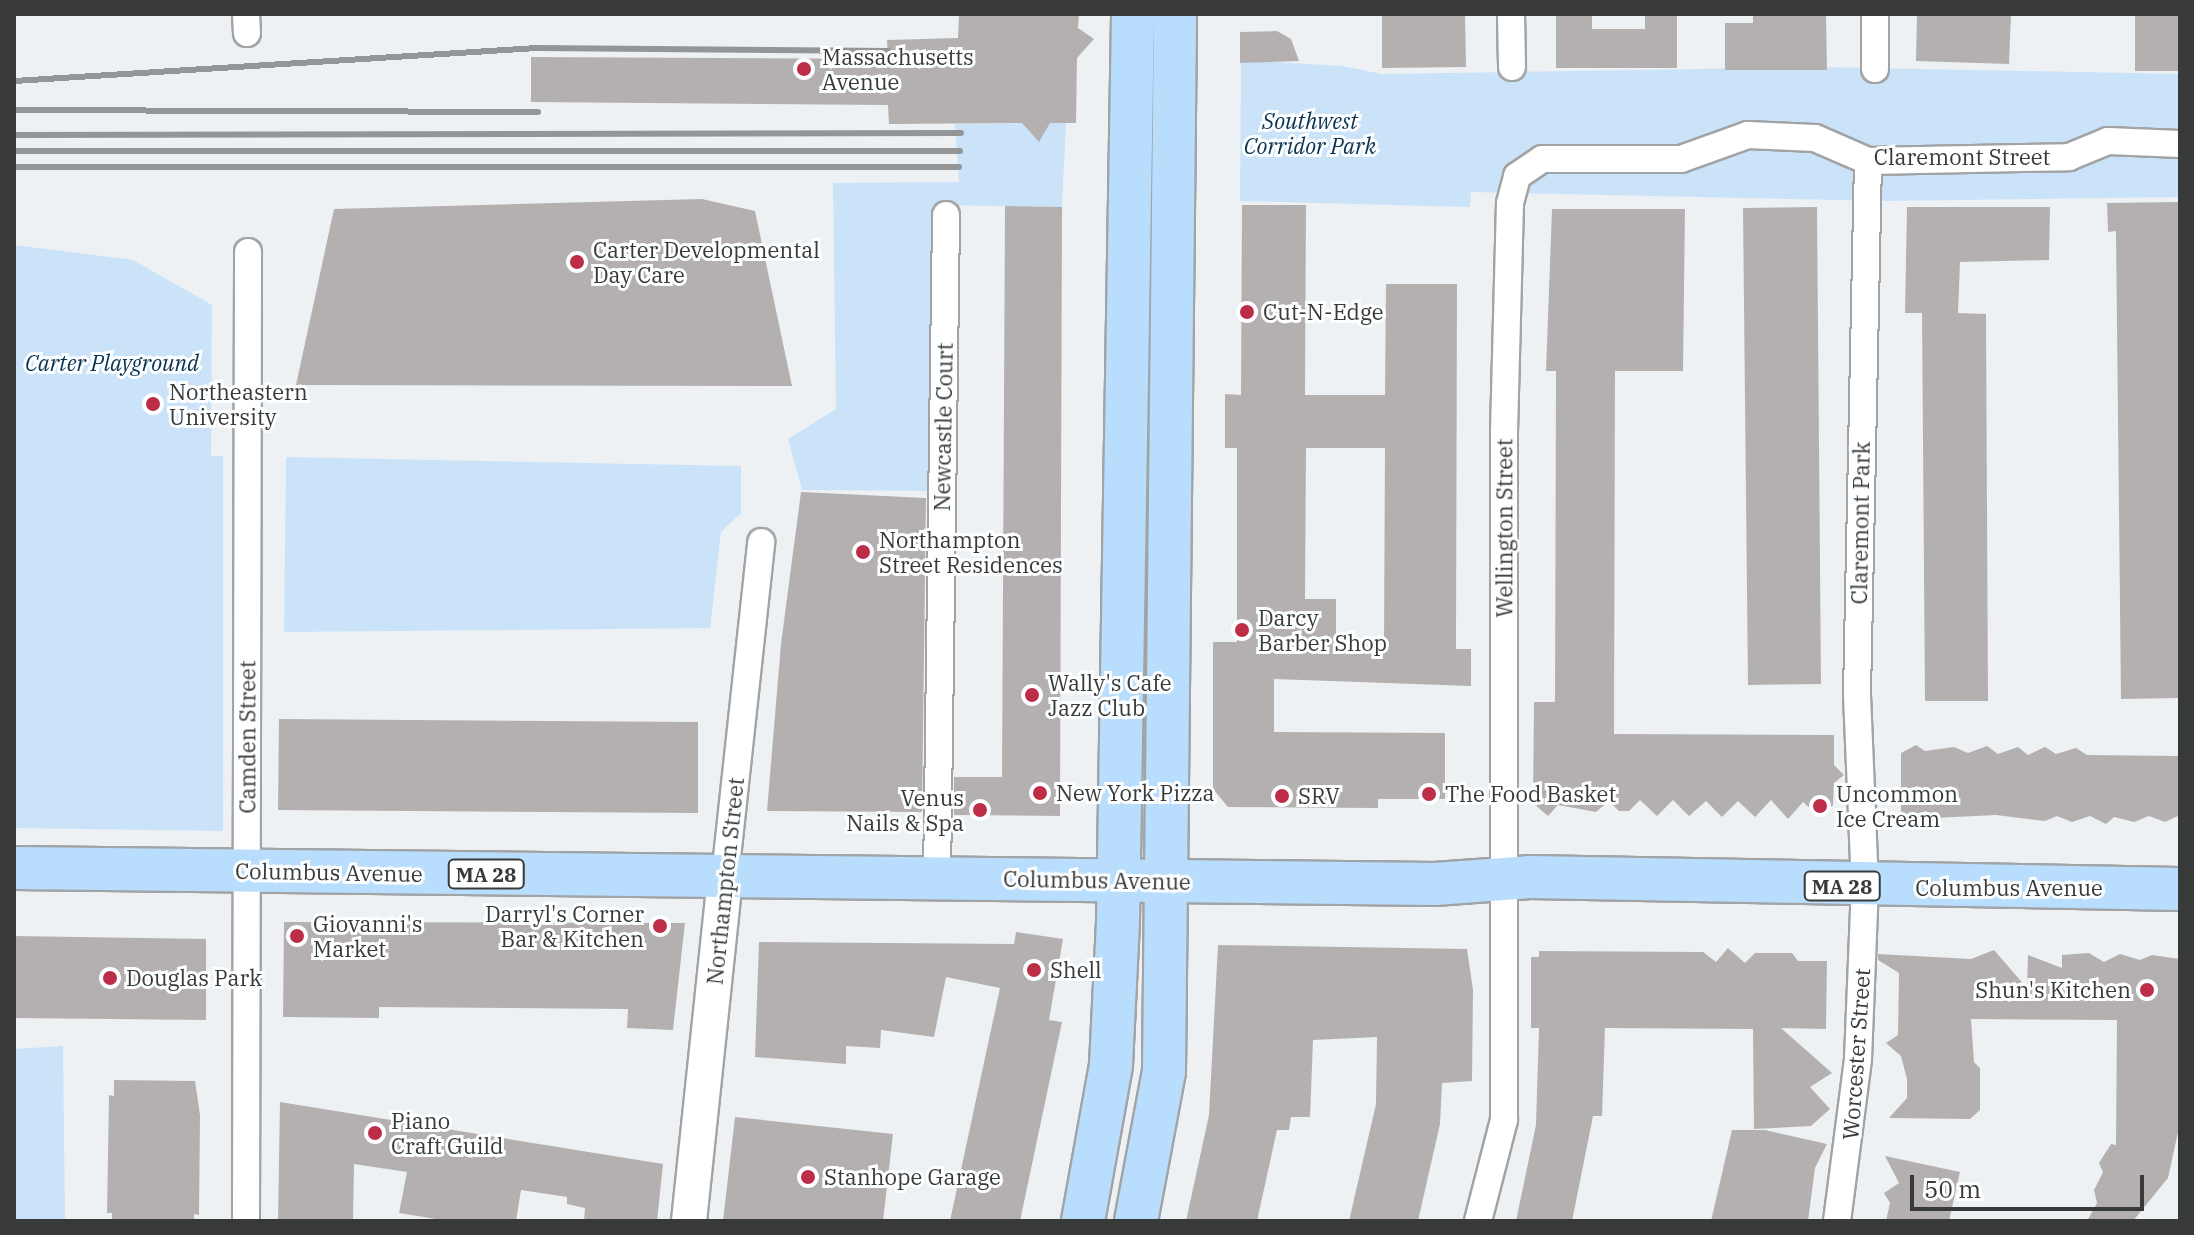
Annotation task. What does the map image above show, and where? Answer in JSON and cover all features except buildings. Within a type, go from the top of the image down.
[{"type":"main road","points":[[1083,1221],[1111,1065],[1120,881],[1133,14]]},
{"type":"main road","points":[[1136,1221],[1162,1099],[1169,881],[1175,14]]},
{"type":"main road","name":"Columbus Avenue","points":[[14,868],[1120,881],[1503,882],[1530,877],[1865,886],[2180,889]]},
{"type":"street","points":[[1511,14],[1512,67]]},
{"type":"street","points":[[1875,14],[1875,69]]},
{"type":"street","name":"Claremont Street","points":[[1517,176],[1542,159],[1681,159],[1748,135],[1815,138],[1868,161],[2069,157],[2108,141],[2180,144]]},
{"type":"street","name":"Claremont Park","points":[[1865,886],[1857,694],[1868,161]]},
{"type":"street","name":"Wellington Street","points":[[1478,1221],[1504,1120],[1505,371],[1510,203],[1517,176]]},
{"type":"street","name":"Newcastle Court","points":[[937,879],[946,215]]},
{"type":"street","name":"Camden Street","points":[[246,1221],[248,252]]},
{"type":"street","name":"Northampton Street","points":[[689,1221],[761,542]]},
{"type":"street","name":"Worcester Street","points":[[1837,1221],[1858,1059],[1865,886]]},
{"type":"green space","name":"Southwest Corridor Park","points":[[1241,60],[1342,66],[1382,74],[1820,67],[2180,74],[2180,197],[1883,201],[1471,192],[1470,207],[1240,201]]},
{"type":"green space","points":[[1027,123],[1033,134],[1047,123],[1066,123],[1062,207],[938,205],[930,491],[802,490],[788,439],[836,409],[833,183],[959,182],[955,124]]},
{"type":"green space","name":"Carter Playground","points":[[14,245],[133,260],[212,305],[211,456],[223,456],[223,831],[14,828]]},
{"type":"green space","points":[[286,457],[741,466],[741,513],[721,532],[710,628],[284,632]]},
{"type":"green space","points":[[63,1046],[65,1221],[14,1221],[14,1049]]},
{"type":"railway","points":[[14,81],[537,48],[888,51]]},
{"type":"railway","points":[[14,110],[538,112]]},
{"type":"railway","points":[[14,135],[961,133]]},
{"type":"railway","points":[[14,151],[960,151]]},
{"type":"railway","points":[[14,167],[959,167]]},
{"type":"place","name":"Massachusetts Avenue","points":[[804,69]]},
{"type":"place","name":"Carter Developmental Day Care","points":[[577,262]]},
{"type":"place","name":"Cut-N-Edge","points":[[1247,312]]},
{"type":"place","name":"Northeastern University","points":[[153,404]]},
{"type":"place","name":"Northampton Street Residences","points":[[863,552]]},
{"type":"place","name":"Darcy Barber Shop","points":[[1242,630]]},
{"type":"place","name":"Wally's Cafe Jazz Club","points":[[1032,695]]},
{"type":"place","name":"New York Pizza","points":[[1040,793]]},
{"type":"place","name":"The Food Basket","points":[[1429,794]]},
{"type":"place","name":"SRV","points":[[1282,796]]},
{"type":"place","name":"Uncommon Ice Cream","points":[[1820,806]]},
{"type":"place","name":"Venus Nails & Spa","points":[[980,810]]},
{"type":"place","name":"Darryl's Corner Bar & Kitchen","points":[[660,926]]},
{"type":"place","name":"Giovanni's Market","points":[[297,936]]},
{"type":"place","name":"Shell","points":[[1034,970]]},
{"type":"place","name":"Douglas Park","points":[[110,978]]},
{"type":"place","name":"Shun's Kitchen","points":[[2147,990]]},
{"type":"place","name":"Piano Craft Guild","points":[[375,1133]]},
{"type":"place","name":"Stanhope Garage","points":[[808,1177]]}]
